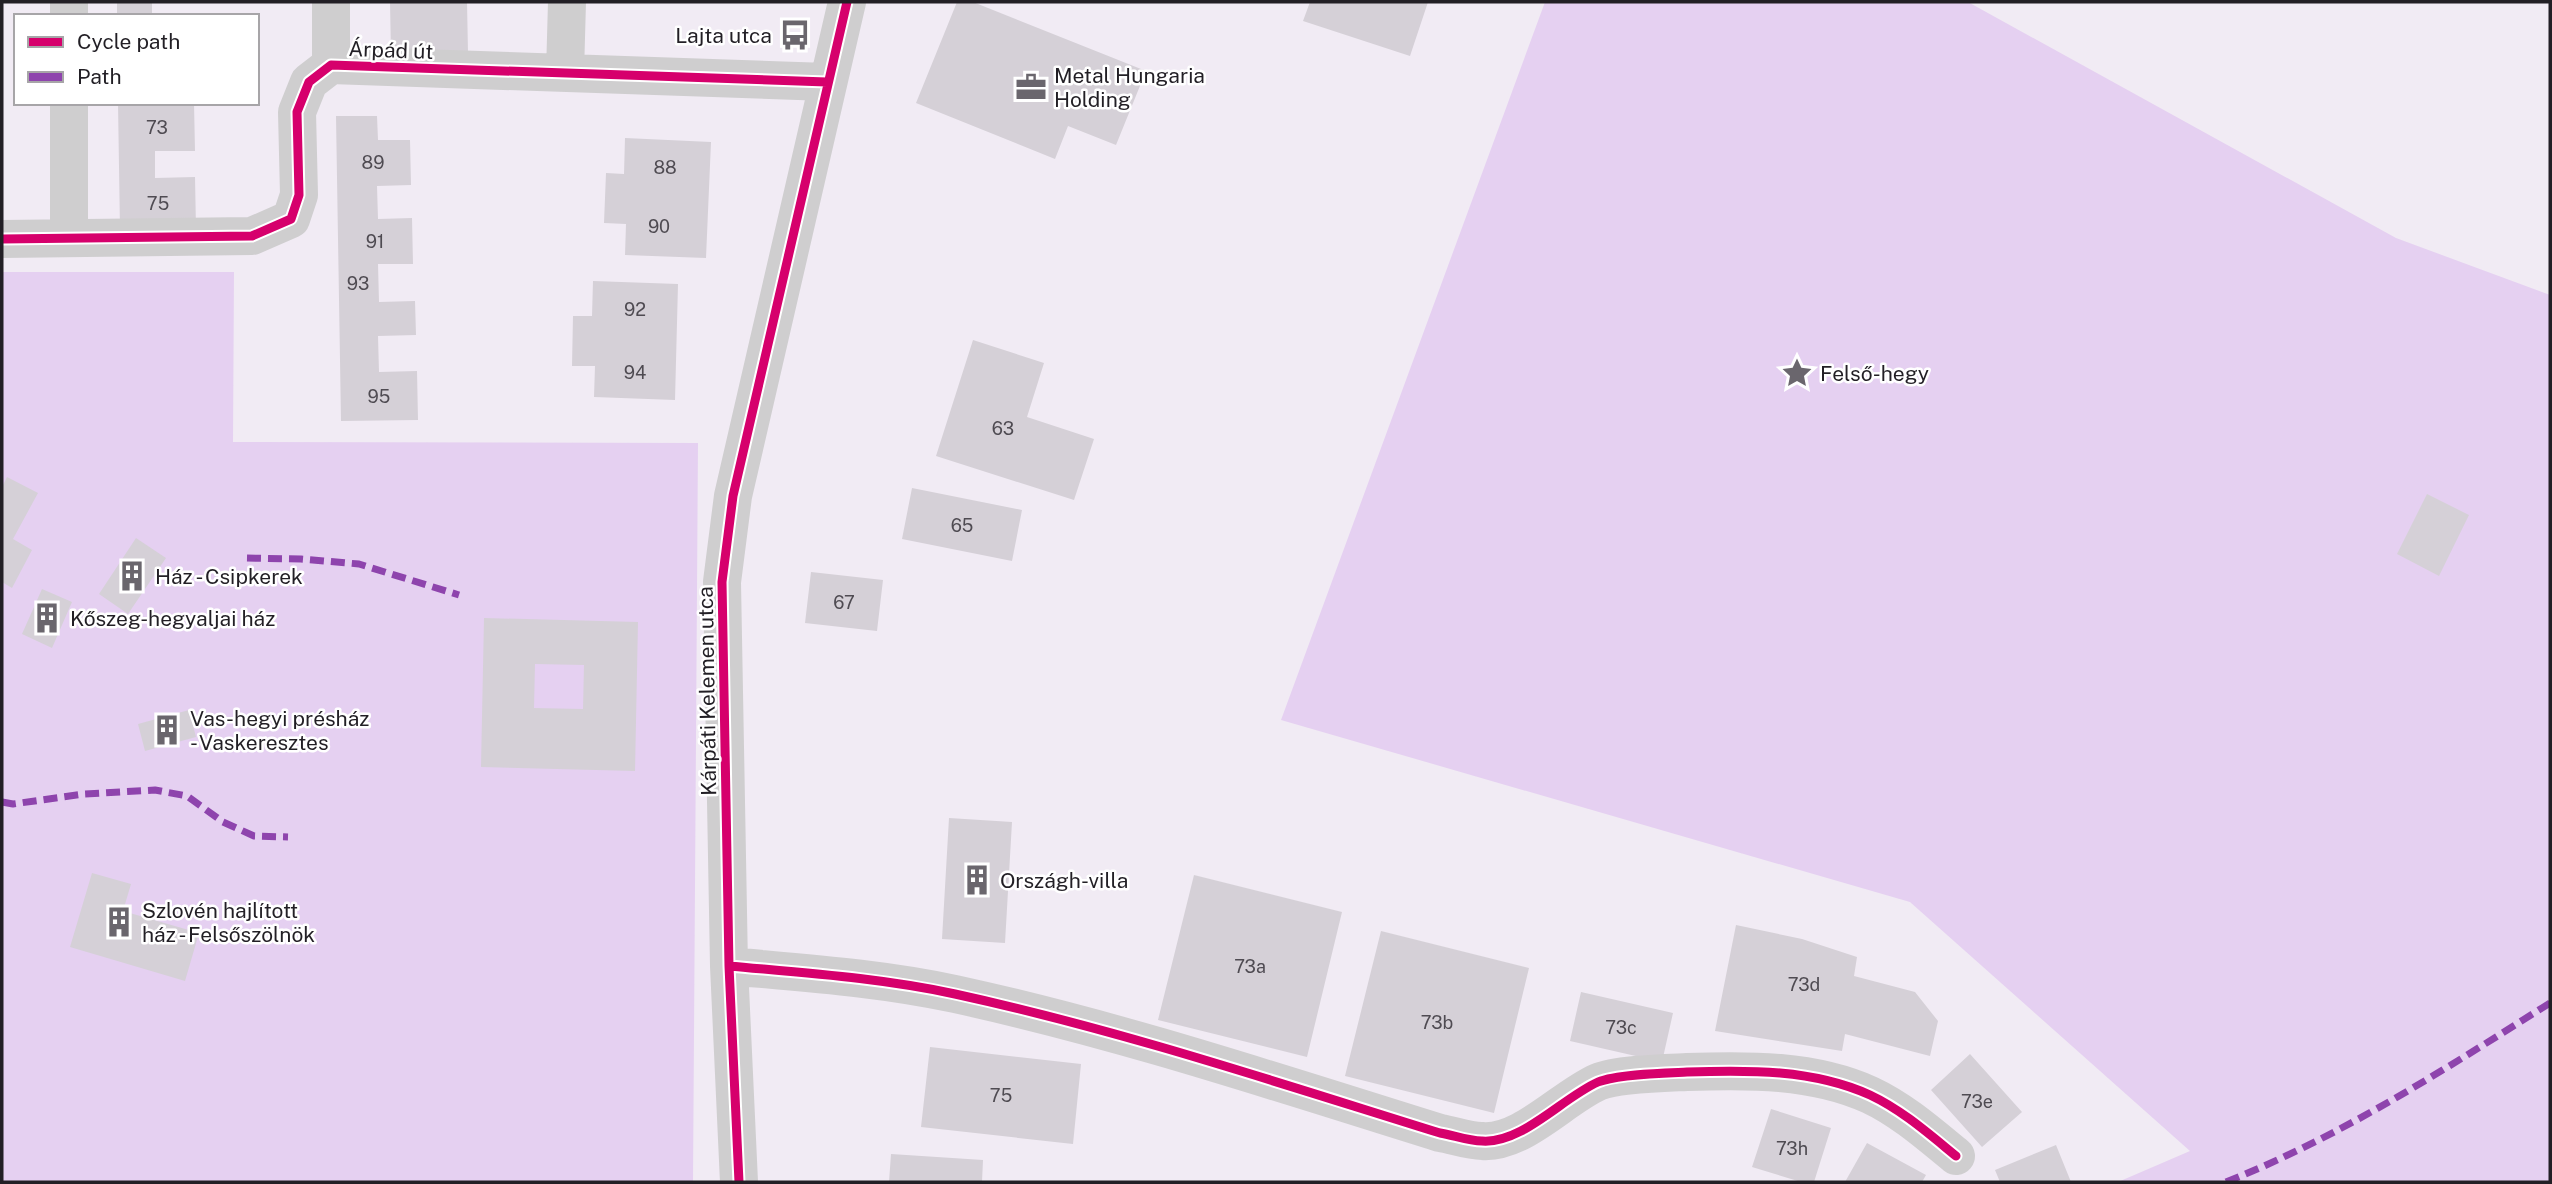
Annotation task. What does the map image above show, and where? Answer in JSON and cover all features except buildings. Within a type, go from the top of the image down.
[{"type":"street","name":"Árpád út","points":[[331,2],[331,65]]},
{"type":"street","points":[[565,73],[567,2]]},
{"type":"street","name":"Kárpáti Kelemen utca","points":[[739,1182],[729,966],[722,582],[733,496],[847,2]]},
{"type":"street","name":"Árpád út","points":[[2,239],[252,236],[290,219],[299,195],[298,112],[309,82],[331,65],[827,82]]},
{"type":"street","points":[[69,105],[69,237]]},
{"type":"street","points":[[729,966],[842,976],[953,994],[1126,1036],[1440,1133],[1483,1142],[1521,1132],[1565,1101],[1600,1081],[1658,1073],[1752,1070],[1821,1079],[1870,1095],[1919,1125],[1956,1156]]},
{"type":"shaded area","points":[[1545,2],[1968,2],[2396,238],[2550,295],[2550,1182],[2118,1182],[2190,1151],[1910,902],[1281,720]]},
{"type":"shaded area","points":[[2,272],[234,272],[233,442],[698,443],[693,1182],[2,1182]]},
{"type":"marked path","points":[[247,558],[359,564],[459,595]]},
{"type":"marked path","points":[[2,802],[13,804],[84,794],[155,790],[187,796],[223,822],[254,836],[288,837]]},
{"type":"marked path","points":[[2226,1182],[2352,1123],[2432,1077],[2550,1003]]},
{"type":"cycle path","points":[[739,1182],[729,966],[722,582],[733,496],[847,2]]},
{"type":"cycle path","points":[[2,239],[252,236],[291,219],[299,195],[297,112],[309,82],[331,65],[827,82]]},
{"type":"cycle path","points":[[729,966],[899,984],[1017,1008],[1139,1041],[1440,1133],[1471,1140],[1497,1140],[1512,1135],[1542,1119],[1584,1089],[1606,1079],[1655,1073],[1757,1072],[1826,1080],[1870,1095],[1904,1115],[1956,1156]]},
{"type":"place","name":"Lajta utca","points":[[795,35]]},
{"type":"place","name":"Metal Hungaria Holding","points":[[1031,87]]},
{"type":"place","name":"Felső-hegy","points":[[1797,373]]},
{"type":"place","name":"Ház - Csipkerek","points":[[132,576]]},
{"type":"place","name":"Kőszeg-hegyaljai ház","points":[[47,618]]},
{"type":"place","name":"Vas-hegyi présház - Vaskeresztes","points":[[167,730]]},
{"type":"place","name":"Országh-villa","points":[[977,880]]},
{"type":"place","name":"Szlovén hajlított ház - Felsőszölnök","points":[[119,922]]}]
